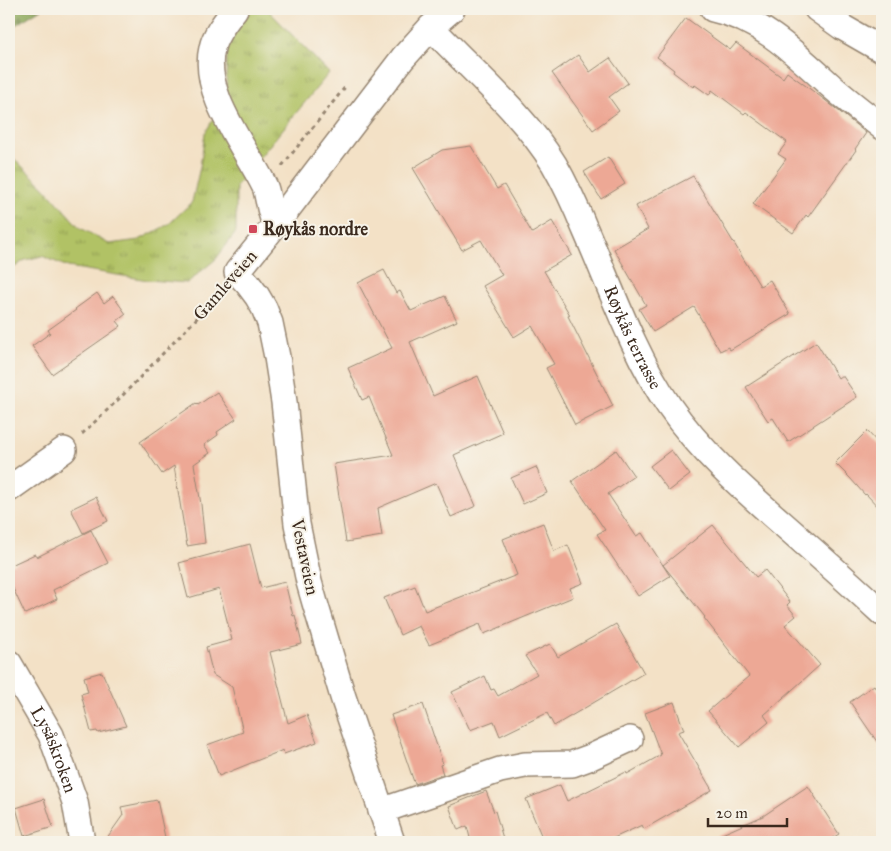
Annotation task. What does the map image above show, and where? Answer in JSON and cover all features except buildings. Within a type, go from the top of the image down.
[{"type":"street","points":[[235,9],[212,47],[210,64],[212,82],[216,97],[228,122],[266,186],[268,203],[275,225]]},
{"type":"street","name":"Gamleveien","points":[[237,272],[403,58],[431,27],[452,9]]},
{"type":"street","points":[[713,9],[745,19],[765,31],[792,50],[832,87],[882,126]]},
{"type":"street","points":[[818,9],[842,28],[882,50]]},
{"type":"street","name":"Røykås terrasse","points":[[431,27],[508,106],[524,124],[554,165],[576,209],[638,351],[661,394],[682,423],[710,456],[750,496],[882,613]]},
{"type":"street","name":"Vestaveien","points":[[237,272],[257,296],[270,323],[284,402],[296,516],[309,582],[343,697],[392,842]]},
{"type":"street","points":[[9,489],[64,450]]},
{"type":"street","name":"Lysåskroken","points":[[9,663],[51,735],[75,802],[82,842]]},
{"type":"street","points":[[381,811],[500,770],[525,765],[572,764],[630,739]]},
{"type":"path","points":[[266,186],[350,81]]},
{"type":"path","name":"Gamleveien","points":[[64,450],[121,397],[198,317],[237,272]]},
{"type":"green space","points":[[9,9],[41,9],[9,29]]},
{"type":"green space","points":[[252,9],[267,9],[329,73],[236,186],[236,232],[216,259],[187,283],[148,280],[68,267],[42,256],[25,260],[9,271],[9,154],[44,187],[79,227],[109,244],[139,240],[169,224],[192,202],[205,133],[227,96],[228,36]]},
{"type":"place","name":"Røykås nordre","points":[[253,229]]}]
